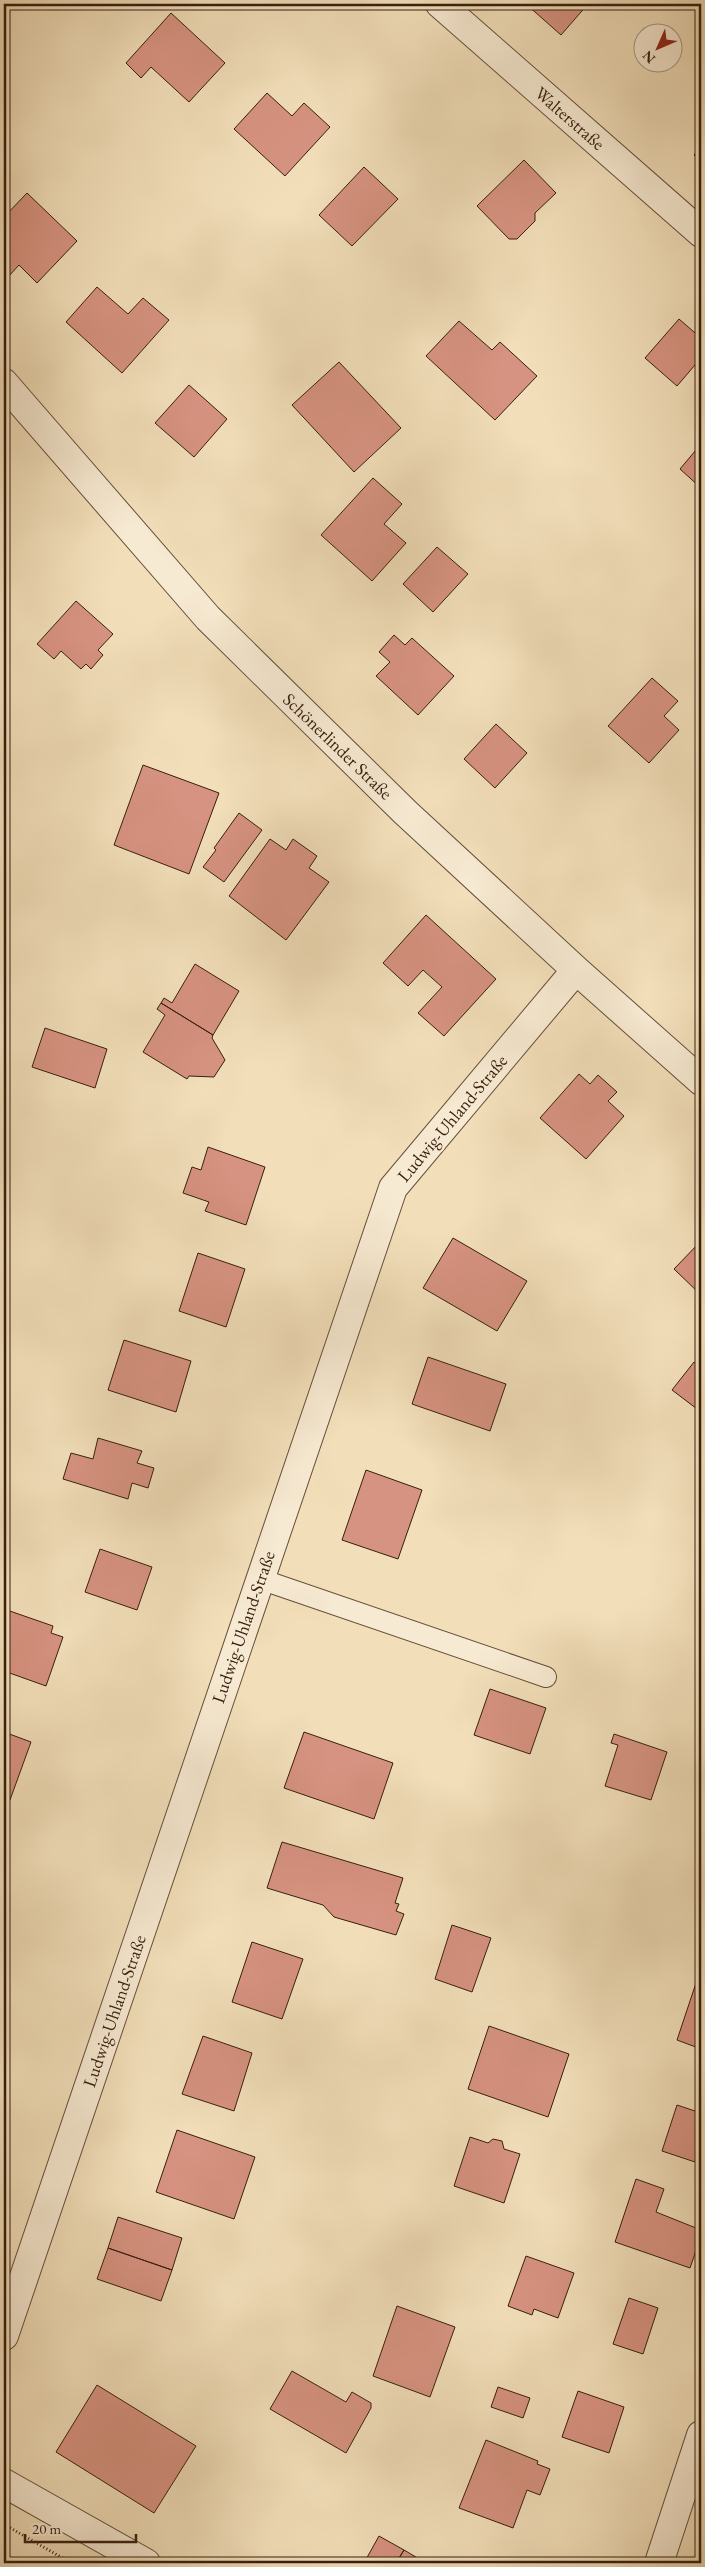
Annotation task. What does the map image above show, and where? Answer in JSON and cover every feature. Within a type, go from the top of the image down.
[{"type":"street","name":"Walterstraße","points":[[440,4],[701,233]]},
{"type":"street","name":"Schönerlinder Straße","points":[[4,383],[208,618],[405,812],[701,1082]]},
{"type":"street","name":"Ludwig-Uhland-Straße","points":[[4,2336],[392,1188],[576,970]]},
{"type":"street","points":[[659,2563],[701,2435]]},
{"type":"street","points":[[4,2483],[146,2563]]},
{"type":"lane","points":[[260,1579],[546,1677]]},
{"type":"path","points":[[4,2524],[71,2563]]},
{"type":"building","points":[[526,4],[588,4],[561,35]]},
{"type":"building","points":[[171,13],[225,63],[189,102],[151,67],[141,78],[126,63]]},
{"type":"building","points":[[267,93],[292,116],[304,103],[330,127],[285,176],[234,129]]},
{"type":"building","points":[[701,147],[701,161],[694,155]]},
{"type":"building","points":[[524,160],[556,193],[535,213],[535,221],[517,239],[509,239],[477,206]]},
{"type":"building","points":[[364,167],[398,199],[352,246],[319,215]]},
{"type":"building","points":[[27,193],[77,241],[37,283],[19,265],[8,277],[4,274],[4,217]]},
{"type":"building","points":[[97,287],[128,314],[143,298],[169,320],[122,373],[66,322]]},
{"type":"building","points":[[679,319],[701,338],[701,358],[677,386],[645,358]]},
{"type":"building","points":[[459,321],[492,350],[500,342],[537,376],[495,420],[426,356]]},
{"type":"building","points":[[339,362],[401,428],[354,472],[292,405]]},
{"type":"building","points":[[189,385],[227,419],[194,457],[155,423]]},
{"type":"building","points":[[701,444],[701,488],[680,469]]},
{"type":"building","points":[[373,478],[402,504],[384,524],[406,543],[372,581],[321,535]]},
{"type":"building","points":[[437,547],[468,574],[433,612],[403,584]]},
{"type":"building","points":[[76,601],[113,634],[98,650],[103,655],[91,669],[86,664],[81,669],[61,651],[54,659],[37,644]]},
{"type":"building","points":[[394,635],[405,645],[412,638],[454,676],[418,715],[376,676],[390,662],[379,652]]},
{"type":"building","points":[[652,678],[678,701],[664,716],[679,730],[649,763],[608,726]]},
{"type":"building","points":[[496,724],[527,753],[495,788],[464,759]]},
{"type":"building","points":[[143,765],[219,793],[189,874],[114,845]]},
{"type":"building","points":[[239,813],[262,830],[224,882],[203,867]]},
{"type":"building","points":[[270,839],[286,850],[293,839],[317,856],[309,868],[329,882],[286,940],[229,896]]},
{"type":"building","points":[[426,915],[496,979],[444,1036],[418,1013],[442,987],[423,970],[408,986],[383,963]]},
{"type":"building","points":[[195,964],[239,991],[213,1035],[161,1003],[164,998],[172,1003]]},
{"type":"building","points":[[161,1003],[213,1035],[212,1038],[225,1060],[214,1077],[189,1076],[187,1079],[143,1052],[165,1015],[157,1009]]},
{"type":"building","points":[[45,1028],[107,1049],[95,1088],[32,1067]]},
{"type":"building","points":[[579,1074],[590,1084],[598,1075],[617,1092],[608,1101],[624,1116],[586,1159],[540,1118]]},
{"type":"building","points":[[208,1147],[265,1167],[246,1225],[205,1211],[209,1202],[183,1193],[192,1167],[201,1170]]},
{"type":"building","points":[[453,1238],[527,1281],[497,1331],[423,1288]]},
{"type":"building","points":[[701,1241],[701,1295],[674,1269]]},
{"type":"building","points":[[198,1253],[245,1269],[226,1327],[179,1311]]},
{"type":"building","points":[[124,1340],[191,1361],[176,1412],[108,1390]]},
{"type":"building","points":[[428,1357],[506,1384],[490,1431],[412,1404]]},
{"type":"building","points":[[694,1362],[701,1368],[701,1412],[672,1390]]},
{"type":"building","points":[[98,1438],[142,1451],[137,1463],[154,1468],[148,1488],[132,1483],[128,1499],[63,1479],[71,1453],[93,1459]]},
{"type":"building","points":[[366,1470],[422,1490],[398,1559],[342,1540]]},
{"type":"building","points":[[100,1549],[152,1567],[137,1610],[85,1592]]},
{"type":"building","points":[[4,1609],[53,1626],[51,1633],[63,1637],[46,1686],[4,1671]]},
{"type":"building","points":[[490,1689],[546,1708],[530,1754],[474,1735]]},
{"type":"building","points":[[4,1732],[31,1742],[10,1800],[4,1798]]},
{"type":"building","points":[[304,1732],[393,1763],[374,1819],[284,1788]]},
{"type":"building","points":[[614,1734],[667,1752],[651,1800],[605,1786],[618,1745],[611,1743]]},
{"type":"building","points":[[282,1842],[403,1878],[395,1903],[399,1904],[396,1911],[404,1914],[396,1935],[334,1917],[323,1905],[267,1888]]},
{"type":"building","points":[[452,1925],[491,1938],[472,1992],[435,1979]]},
{"type":"building","points":[[252,1942],[303,1959],[282,2019],[232,2002]]},
{"type":"building","points":[[696,1983],[701,1985],[701,2049],[677,2040]]},
{"type":"building","points":[[489,2026],[569,2054],[548,2117],[468,2089]]},
{"type":"building","points":[[203,2036],[252,2053],[234,2111],[182,2094]]},
{"type":"building","points":[[677,2105],[701,2113],[701,2164],[662,2151]]},
{"type":"building","points":[[177,2130],[255,2157],[234,2219],[156,2192]]},
{"type":"building","points":[[470,2137],[488,2143],[493,2139],[502,2141],[504,2149],[520,2154],[504,2203],[454,2186]]},
{"type":"building","points":[[636,2179],[664,2189],[656,2212],[701,2230],[701,2236],[690,2268],[615,2242]]},
{"type":"building","points":[[118,2217],[182,2238],[172,2270],[108,2248]]},
{"type":"building","points":[[108,2248],[172,2270],[161,2301],[97,2279]]},
{"type":"building","points":[[526,2256],[574,2273],[558,2318],[534,2309],[532,2315],[508,2306]]},
{"type":"building","points":[[629,2298],[658,2308],[643,2354],[613,2344]]},
{"type":"building","points":[[397,2306],[455,2327],[430,2397],[373,2376]]},
{"type":"building","points":[[292,2371],[346,2402],[352,2392],[371,2403],[371,2408],[346,2453],[270,2409]]},
{"type":"building","points":[[97,2385],[196,2446],[154,2513],[56,2452]]},
{"type":"building","points":[[498,2387],[530,2398],[523,2418],[491,2407]]},
{"type":"building","points":[[578,2391],[624,2407],[609,2453],[562,2437]]},
{"type":"building","points":[[486,2440],[538,2461],[537,2464],[550,2469],[540,2495],[527,2490],[513,2528],[459,2508]]},
{"type":"building","points":[[379,2536],[404,2550],[396,2563],[364,2563]]},
{"type":"building","points":[[404,2550],[426,2563],[396,2563]]}]
